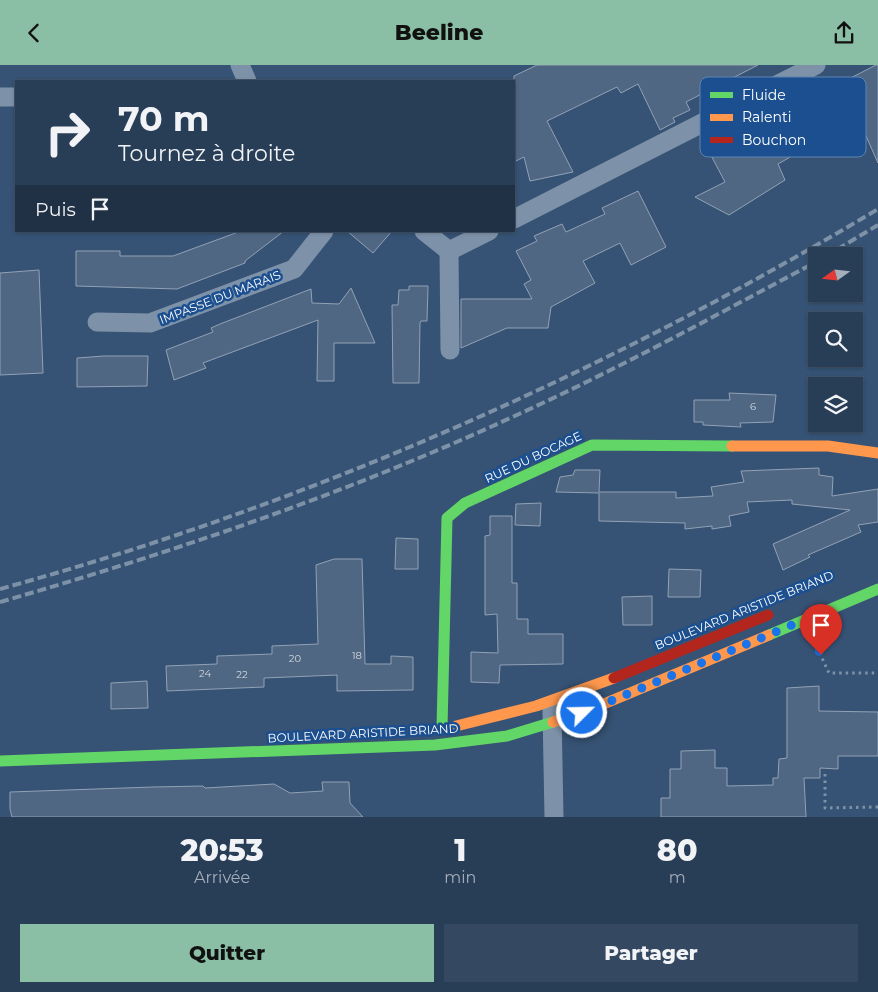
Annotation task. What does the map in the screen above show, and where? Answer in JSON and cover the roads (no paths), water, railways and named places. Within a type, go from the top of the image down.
[{"type":"main road","name":"RUE DU BOCAGE","points":[[437,729],[445,702],[444,550],[447,518],[465,503],[592,445],[828,446],[878,453]]},
{"type":"main road","name":"BOULEVARD ARISTIDE BRIAND","points":[[0,761],[435,745],[508,736],[582,713],[878,589]]},
{"type":"main road","name":"BOULEVARD ARISTIDE BRIAND","points":[[437,729],[503,717],[551,703],[777,611]]},
{"type":"street","points":[[240,65],[247,80]]},
{"type":"street","points":[[792,77],[816,65]]},
{"type":"street","points":[[0,97],[15,97]]},
{"type":"street","points":[[515,218],[700,124]]},
{"type":"street","name":"IMPASSE DU MARAIS","points":[[97,322],[150,323],[294,269],[323,232]]},
{"type":"street","points":[[425,232],[449,251]]},
{"type":"street","points":[[449,251],[487,232]]},
{"type":"street","points":[[449,251],[450,350]]},
{"type":"street","points":[[551,703],[554,723],[554,817]]},
{"type":"railway","points":[[0,589],[115,555],[229,517],[341,475],[452,429],[561,379],[668,326],[774,269],[878,209]]},
{"type":"railway","points":[[841,247],[878,225]]},
{"type":"railway","points":[[0,602],[198,541],[392,469],[519,414],[594,378],[808,266]]}]
